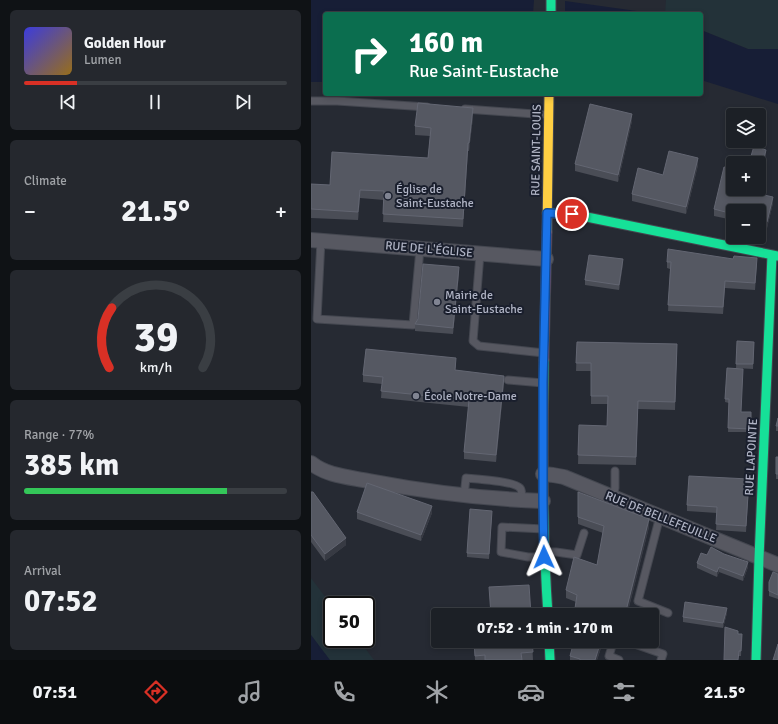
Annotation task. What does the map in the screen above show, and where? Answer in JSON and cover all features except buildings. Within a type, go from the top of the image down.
[{"type":"street","points":[[551,0],[551,12]]},
{"type":"street","name":"RUE SAINT-LOUIS","points":[[548,608],[544,554],[543,383],[549,96]]},
{"type":"street","points":[[547,213],[572,214],[775,256]]},
{"type":"street","name":"RUE DE L'ÉGLISE","points":[[316,240],[546,259]]},
{"type":"street","name":"RUE LAPOINTE","points":[[756,660],[759,558],[775,256]]},
{"type":"street","points":[[311,463],[323,471],[337,475],[414,489],[464,496],[543,501]]},
{"type":"street","name":"RUE DE BELLEFEUILLE","points":[[543,474],[564,477],[778,565]]},
{"type":"street","points":[[549,648],[550,660]]},
{"type":"lane","points":[[311,102],[331,101],[436,107]]},
{"type":"lane","points":[[459,109],[549,115]]},
{"type":"lane","points":[[316,240],[317,319],[413,326],[420,249]]},
{"type":"lane","points":[[480,254],[473,341],[479,346],[544,353]]},
{"type":"lane","points":[[508,380],[543,383]]},
{"type":"lane","points":[[612,498],[615,488],[615,471]]},
{"type":"lane","points":[[660,516],[638,601],[668,613]]},
{"type":"lane","points":[[544,529],[502,527],[501,552],[528,557],[556,552],[577,555],[584,533]]},
{"type":"lane","points":[[611,648],[609,656],[619,660]]},
{"type":"lane","points":[[646,648],[663,654],[661,660]]},
{"type":"shaded area","points":[[666,0],[778,0],[778,49],[748,49],[703,31],[703,12],[665,12]]},
{"type":"shaded area","points":[[311,578],[324,596],[323,596],[323,648],[365,648],[374,660],[329,660],[311,635]]},
{"type":"water","points":[[311,0],[558,0],[644,12],[323,12],[323,82],[311,82]]},
{"type":"water","points":[[703,31],[748,49],[778,49],[778,104],[703,81]]},
{"type":"water","points":[[311,635],[330,660],[311,660]]},
{"type":"pier","points":[[534,0],[565,0],[565,12],[533,12]]},
{"type":"traffic: fast","points":[[551,0],[551,12]]},
{"type":"traffic: fast","points":[[547,213],[572,214],[778,256]]},
{"type":"traffic: fast","points":[[756,660],[772,255]]},
{"type":"traffic: fast","points":[[544,360],[543,456],[548,608]]},
{"type":"traffic: fast","points":[[549,648],[550,660]]},
{"type":"traffic: slow","points":[[547,232],[549,96]]},
{"type":"traffic: jam","points":[[544,360],[547,232]]},
{"type":"place","name":"Église de Saint-Eustache","points":[[388,196]]},
{"type":"place","name":"Mairie de Saint-Eustache","points":[[437,302]]},
{"type":"place","name":"École Notre-Dame","points":[[416,396]]},
{"type":"route","points":[[544,557],[543,383],[547,213],[572,214]]}]
